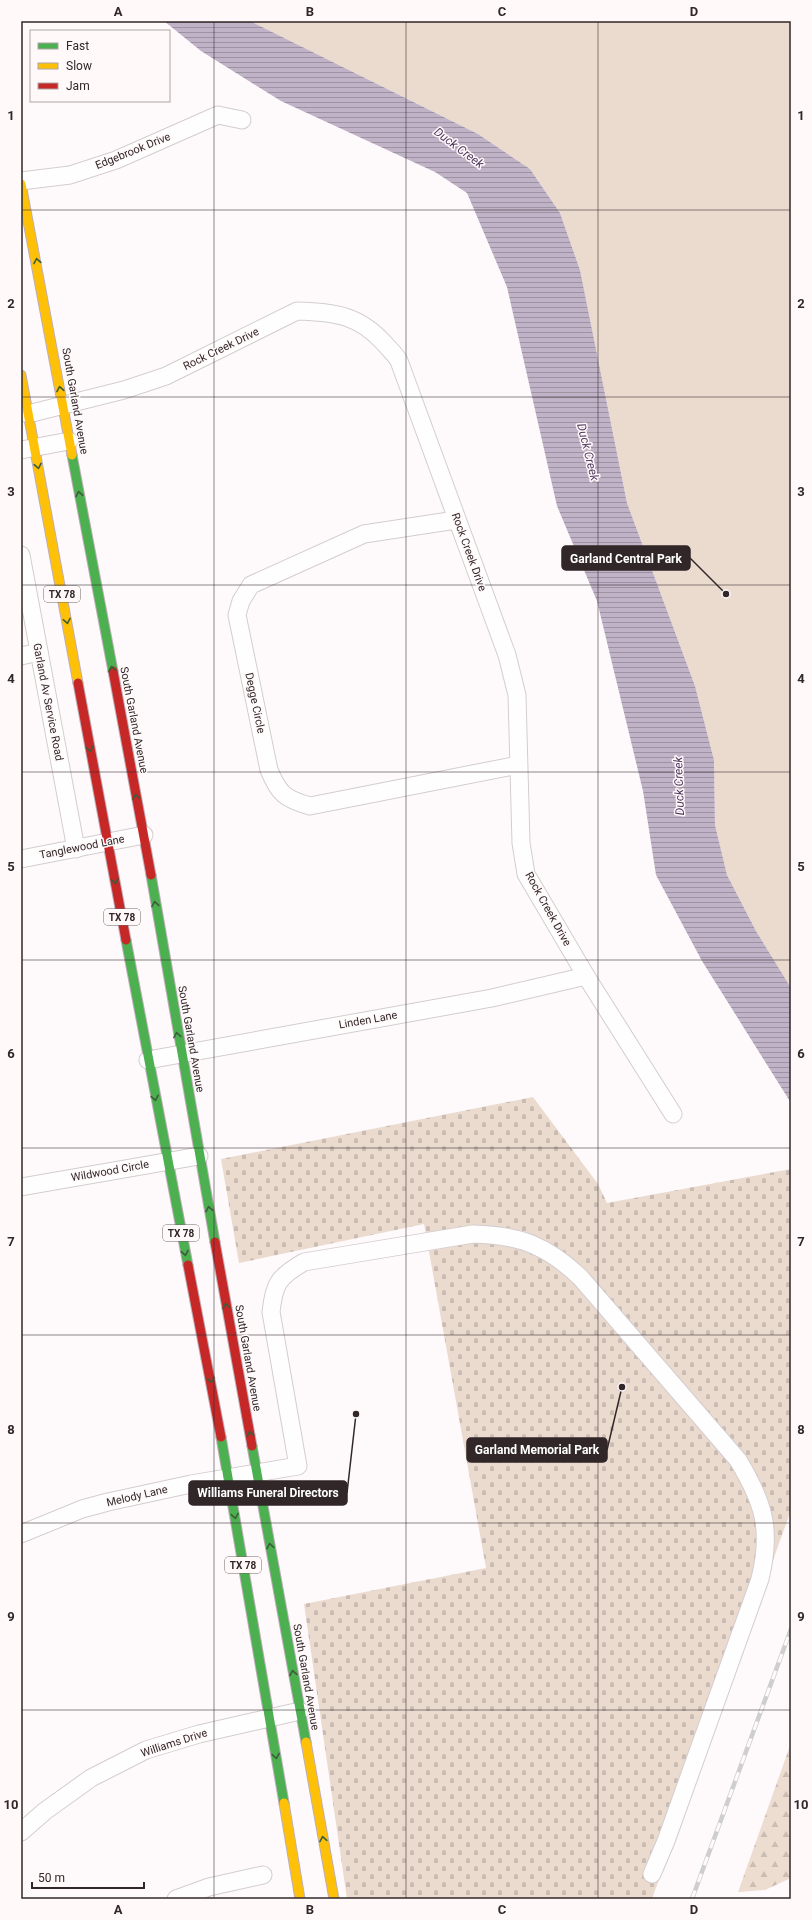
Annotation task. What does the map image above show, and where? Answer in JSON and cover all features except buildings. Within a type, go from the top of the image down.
[{"type":"main road","name":"South Garland Avenue","points":[[21,182],[144,835],[180,1053],[334,1899]]},
{"type":"main road","name":"TX 78","points":[[21,375],[28,414],[28,448],[108,843],[167,1161],[229,1478],[300,1899]]},
{"type":"street","name":"Edgebrook Drive","points":[[21,182],[70,175],[116,160],[218,115],[242,120]]},
{"type":"street","name":"Rock Creek Drive","points":[[28,414],[124,390],[166,376],[297,311],[353,318],[373,331],[397,357],[507,655],[517,695],[521,843],[526,874],[586,976],[674,1114]]},
{"type":"street","points":[[28,448],[70,441]]},
{"type":"street","name":"Degge Circle","points":[[456,520],[364,534],[251,585],[241,601],[237,615],[269,770],[279,791],[294,802],[310,806],[518,764]]},
{"type":"street","name":"Garland Av Service Road","points":[[21,555],[76,849]]},
{"type":"street","points":[[21,656],[39,652]]},
{"type":"street","name":"Tanglewood Lane","points":[[21,859],[144,835]]},
{"type":"street","name":"Linden Lane","points":[[148,1060],[180,1053],[492,998],[586,976]]},
{"type":"street","name":"Wildwood Circle","points":[[21,1187],[199,1156]]},
{"type":"street","name":"Melody Lane","points":[[21,1534],[82,1509],[108,1502],[257,1472],[298,1466],[271,1312],[273,1291],[278,1280],[287,1272],[304,1262],[473,1234],[500,1234],[534,1244],[562,1260],[580,1277],[738,1460],[752,1482],[761,1504],[766,1530],[766,1556],[760,1579],[674,1820],[652,1874]]},
{"type":"street","name":"Williams Drive","points":[[21,1832],[45,1811],[91,1778],[146,1750],[199,1734],[300,1711]]},
{"type":"street","points":[[176,1899],[209,1887],[263,1875]]},
{"type":"green space","points":[[250,21],[791,21],[791,988],[756,931],[727,875],[715,825],[714,760],[695,686],[627,503],[580,270],[560,213],[530,169],[478,134]]},
{"type":"green space","points":[[533,1097],[598,1184],[607,1203],[791,1169],[791,1510],[652,1899],[347,1899],[304,1604],[486,1568],[424,1224],[239,1263],[221,1159]]},
{"type":"green space","points":[[791,1743],[791,1878],[765,1890],[738,1892]]},
{"type":"water","name":"Duck Creek","points":[[164,21],[250,21],[478,134],[530,169],[560,213],[580,270],[627,503],[695,686],[714,760],[715,825],[727,875],[756,931],[791,988],[791,1103],[702,961],[656,875],[643,791],[597,601],[557,506],[507,287],[467,193],[435,172],[281,101],[201,51]]},
{"type":"railway","points":[[692,1899],[791,1629]]},
{"type":"traffic: fast","points":[[72,455],[113,671]]},
{"type":"traffic: fast","points":[[151,875],[215,1242]]},
{"type":"traffic: fast","points":[[126,940],[188,1265]]},
{"type":"traffic: fast","points":[[221,1437],[284,1803]]},
{"type":"traffic: fast","points":[[252,1446],[306,1742]]},
{"type":"traffic: slow","points":[[21,184],[72,455]]},
{"type":"traffic: slow","points":[[21,375],[78,683]]},
{"type":"traffic: slow","points":[[306,1742],[334,1899]]},
{"type":"traffic: slow","points":[[284,1803],[300,1899]]},
{"type":"traffic: jam","points":[[113,671],[151,875]]},
{"type":"traffic: jam","points":[[78,683],[126,940]]},
{"type":"traffic: jam","points":[[215,1242],[252,1446]]},
{"type":"traffic: jam","points":[[188,1265],[221,1437]]},
{"type":"place","name":"Garland Central Park","points":[[726,594]]},
{"type":"place","name":"Garland Memorial Park","points":[[622,1387]]},
{"type":"place","name":"Williams Funeral Directors","points":[[356,1414]]}]
